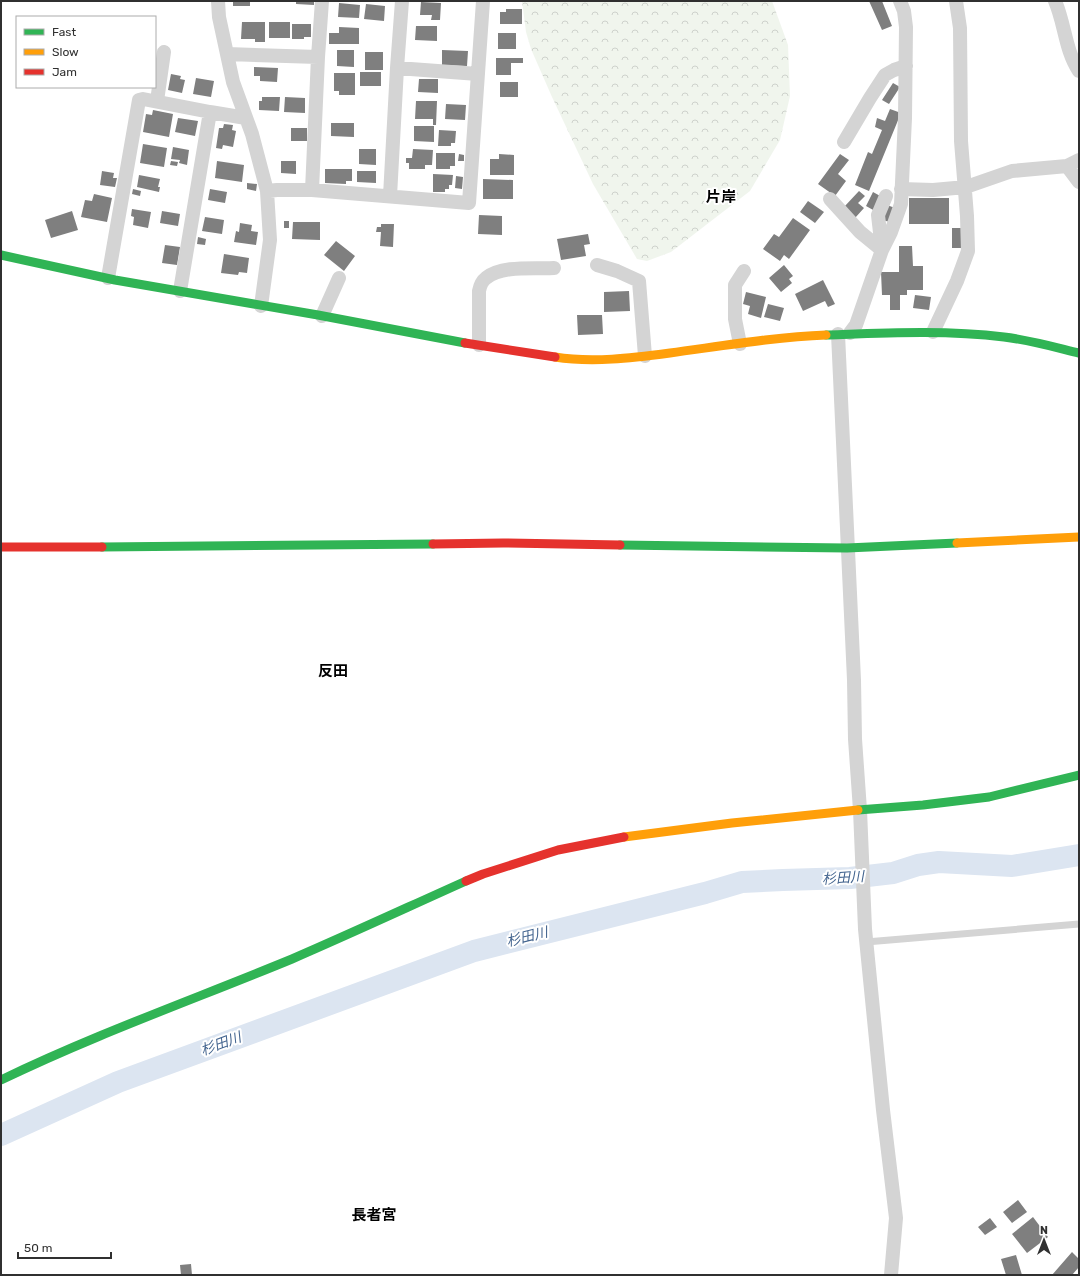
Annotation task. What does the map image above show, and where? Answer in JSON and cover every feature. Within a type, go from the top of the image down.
[{"type":"street","points":[[218,1],[219,17],[233,82],[252,134],[267,191],[270,240],[261,306]]},
{"type":"street","points":[[312,190],[322,1]]},
{"type":"street","points":[[390,196],[402,1]]},
{"type":"street","points":[[267,191],[312,190],[469,203],[483,1]]},
{"type":"street","points":[[844,334],[856,325],[882,250],[891,232],[901,204],[905,118],[906,27],[904,11],[900,1]]},
{"type":"street","points":[[933,332],[957,281],[968,251],[968,216],[961,141],[960,28],[956,1]]},
{"type":"street","points":[[1055,1],[1061,14],[1065,36],[1073,62],[1079,71]]},
{"type":"street","points":[[157,101],[164,52]]},
{"type":"street","points":[[227,54],[318,57]]},
{"type":"street","points":[[844,142],[885,76],[894,70],[906,66]]},
{"type":"street","points":[[397,68],[478,74]]},
{"type":"street","points":[[108,278],[139,100],[144,99],[157,101],[246,118]]},
{"type":"street","points":[[180,291],[210,112]]},
{"type":"street","points":[[901,188],[932,190],[966,188],[1012,171],[1073,163],[1079,182]]},
{"type":"street","points":[[882,250],[878,215],[886,196]]},
{"type":"street","points":[[830,199],[860,232],[882,250]]},
{"type":"street","points":[[1,255],[108,278],[479,345],[567,359],[603,359],[645,356],[797,336],[933,332],[1005,337],[1048,345],[1079,353]]},
{"type":"street","points":[[597,265],[617,271],[639,281],[645,356]]},
{"type":"street","points":[[479,345],[479,291],[481,284],[486,278],[507,269],[554,268]]},
{"type":"street","points":[[740,344],[735,319],[735,285],[744,271]]},
{"type":"street","points":[[322,316],[339,278]]},
{"type":"street","points":[[844,334],[848,548],[855,739],[866,936],[883,1110],[896,1218],[891,1275]]},
{"type":"street","points":[[1,547],[503,543],[848,548],[1079,537]]},
{"type":"street","points":[[1,1080],[44,1059],[124,1025],[293,958],[482,874],[558,850],[624,837],[732,823],[860,816],[923,805],[989,797],[1079,775]]},
{"type":"lane","points":[[866,936],[1079,924]]},
{"type":"green space","points":[[522,1],[772,1],[788,45],[790,96],[780,140],[750,191],[671,252],[647,261],[637,259],[593,184],[552,97],[531,49],[526,32]]},
{"type":"building","points":[[233,1],[250,1],[250,6],[233,6]]},
{"type":"building","points":[[296,1],[314,1],[314,5],[296,4]]},
{"type":"building","points":[[869,1],[882,1],[892,26],[882,30]]},
{"type":"building","points":[[421,2],[441,3],[440,20],[431,20],[432,15],[420,15]]},
{"type":"building","points":[[339,3],[360,5],[359,18],[338,17]]},
{"type":"building","points":[[366,4],[385,6],[384,21],[364,19]]},
{"type":"building","points":[[506,9],[522,9],[522,24],[500,24],[500,12],[506,12]]},
{"type":"building","points":[[242,22],[265,22],[265,42],[255,42],[255,39],[241,39]]},
{"type":"building","points":[[269,22],[290,22],[290,38],[269,38]]},
{"type":"building","points":[[292,24],[311,24],[311,37],[304,37],[304,39],[292,39]]},
{"type":"building","points":[[416,26],[437,26],[437,41],[415,40]]},
{"type":"building","points":[[339,27],[359,28],[359,44],[329,44],[329,33],[339,33]]},
{"type":"building","points":[[498,33],[516,33],[516,49],[498,49]]},
{"type":"building","points":[[337,50],[354,50],[354,67],[337,66]]},
{"type":"building","points":[[442,50],[468,51],[467,66],[442,65]]},
{"type":"building","points":[[365,52],[383,52],[383,70],[365,70]]},
{"type":"building","points":[[496,58],[523,58],[523,63],[511,63],[511,75],[496,75]]},
{"type":"building","points":[[254,67],[278,68],[277,82],[260,81],[260,76],[254,76]]},
{"type":"building","points":[[360,72],[381,72],[381,86],[360,86]]},
{"type":"building","points":[[334,73],[355,73],[355,95],[339,95],[339,91],[334,91]]},
{"type":"building","points":[[171,74],[181,76],[180,79],[185,80],[182,93],[168,90]]},
{"type":"building","points":[[196,78],[214,81],[211,97],[193,94]]},
{"type":"building","points":[[419,79],[438,79],[438,93],[418,92]]},
{"type":"building","points":[[500,82],[518,82],[518,97],[500,97]]},
{"type":"building","points":[[893,83],[900,87],[889,104],[882,100]]},
{"type":"building","points":[[262,97],[280,97],[279,111],[259,110],[259,101],[262,101]]},
{"type":"building","points":[[285,97],[305,98],[305,113],[284,112]]},
{"type":"building","points":[[416,101],[437,101],[436,125],[433,125],[433,119],[415,119]]},
{"type":"building","points":[[446,104],[466,105],[465,120],[445,119]]},
{"type":"building","points":[[890,109],[901,113],[869,191],[855,185],[868,152],[872,154],[882,130],[875,127],[877,118],[885,121]]},
{"type":"building","points":[[153,110],[173,114],[169,137],[143,132],[146,114],[152,115]]},
{"type":"building","points":[[178,118],[198,121],[195,136],[175,132]]},
{"type":"building","points":[[331,123],[354,123],[354,137],[331,136]]},
{"type":"building","points":[[224,124],[233,125],[232,130],[236,131],[233,147],[223,145],[222,149],[216,148],[219,128],[223,128]]},
{"type":"building","points":[[414,126],[434,126],[434,142],[414,141]]},
{"type":"building","points":[[291,128],[307,128],[307,141],[291,141]]},
{"type":"building","points":[[439,130],[456,131],[455,143],[451,143],[451,146],[438,146]]},
{"type":"building","points":[[143,144],[167,148],[164,167],[140,163]]},
{"type":"building","points":[[173,147],[189,150],[187,165],[179,163],[180,160],[171,159]]},
{"type":"building","points":[[359,149],[376,149],[376,165],[359,164]]},
{"type":"building","points":[[413,149],[433,150],[432,165],[425,165],[425,169],[409,169],[409,163],[406,163],[406,158],[412,158]]},
{"type":"building","points":[[436,153],[455,153],[455,166],[450,166],[450,169],[436,169]]},
{"type":"building","points":[[459,154],[464,155],[464,161],[458,161]]},
{"type":"building","points":[[499,154],[514,155],[514,175],[490,175],[490,159],[499,159]]},
{"type":"building","points":[[840,154],[849,160],[838,174],[846,181],[835,196],[818,184]]},
{"type":"building","points":[[171,161],[178,162],[177,166],[170,165]]},
{"type":"building","points":[[217,161],[244,165],[242,182],[215,178]]},
{"type":"building","points":[[281,161],[296,161],[296,174],[281,173]]},
{"type":"building","points":[[325,169],[352,169],[352,181],[346,181],[346,184],[325,183]]},
{"type":"building","points":[[102,171],[114,173],[113,178],[117,178],[115,187],[100,185]]},
{"type":"building","points":[[357,171],[376,171],[376,183],[357,182]]},
{"type":"building","points":[[433,174],[453,175],[452,185],[449,185],[449,189],[445,189],[445,192],[433,192]]},
{"type":"building","points":[[139,175],[160,179],[158,187],[160,187],[159,192],[137,187]]},
{"type":"building","points":[[456,176],[463,177],[462,189],[455,188]]},
{"type":"building","points":[[483,179],[513,180],[513,199],[483,199]]},
{"type":"building","points":[[247,183],[257,184],[256,191],[247,189]]},
{"type":"building","points":[[133,189],[141,191],[140,196],[132,194]]},
{"type":"building","points":[[210,189],[227,192],[225,203],[208,200]]},
{"type":"building","points":[[859,191],[865,196],[858,203],[864,208],[855,218],[844,207]]},
{"type":"building","points":[[873,192],[882,197],[875,211],[866,206]]},
{"type":"building","points":[[94,194],[112,198],[107,222],[81,217],[85,200],[92,201]]},
{"type":"building","points":[[909,198],[949,198],[949,224],[909,224]]},
{"type":"building","points":[[808,201],[824,212],[815,223],[800,212]]},
{"type":"building","points":[[887,205],[895,208],[890,222],[882,220]]},
{"type":"building","points":[[132,209],[151,212],[148,228],[133,225],[134,217],[131,216]]},
{"type":"building","points":[[72,211],[78,230],[51,238],[45,220]]},
{"type":"building","points":[[162,211],[180,214],[178,226],[160,223]]},
{"type":"building","points":[[479,215],[502,216],[502,235],[478,234]]},
{"type":"building","points":[[205,217],[224,220],[222,234],[202,231]]},
{"type":"building","points":[[793,218],[810,230],[789,259],[784,255],[780,261],[763,249],[774,234],[779,237]]},
{"type":"building","points":[[284,221],[289,221],[289,228],[284,228]]},
{"type":"building","points":[[293,222],[320,222],[320,240],[292,239]]},
{"type":"building","points":[[240,223],[252,225],[251,231],[258,232],[256,245],[234,242],[236,231],[239,232]]},
{"type":"building","points":[[381,224],[394,224],[393,247],[380,246],[381,232],[376,232],[377,227],[381,227]]},
{"type":"building","points":[[952,228],[961,228],[961,248],[952,248]]},
{"type":"building","points":[[588,234],[590,244],[584,245],[586,256],[561,260],[557,239]]},
{"type":"building","points":[[198,237],[206,239],[205,245],[197,244]]},
{"type":"building","points":[[336,241],[355,256],[344,271],[324,255]]},
{"type":"building","points":[[165,245],[180,247],[177,265],[162,263]]},
{"type":"building","points":[[899,246],[912,246],[913,266],[923,266],[923,290],[907,290],[907,295],[900,295],[900,310],[890,310],[890,295],[882,295],[881,272],[899,272]]},
{"type":"building","points":[[224,254],[249,258],[247,273],[239,272],[238,275],[221,273]]},
{"type":"building","points":[[784,265],[793,276],[789,279],[792,283],[781,292],[769,278]]},
{"type":"building","points":[[823,280],[835,304],[828,307],[825,301],[803,311],[795,294]]},
{"type":"building","points":[[629,291],[630,311],[604,312],[604,292]]},
{"type":"building","points":[[746,292],[766,297],[761,318],[748,314],[750,306],[743,304]]},
{"type":"building","points":[[915,295],[931,297],[929,310],[913,308]]},
{"type":"building","points":[[768,304],[784,308],[780,321],[764,317]]},
{"type":"building","points":[[577,315],[602,315],[603,334],[578,335]]},
{"type":"building","points":[[1018,1200],[1027,1212],[1012,1223],[1003,1212]]},
{"type":"building","points":[[1033,1217],[1048,1237],[1027,1253],[1012,1234]]},
{"type":"building","points":[[990,1218],[997,1227],[985,1235],[978,1227]]},
{"type":"building","points":[[1072,1252],[1079,1259],[1079,1267],[1072,1275],[1052,1275]]},
{"type":"building","points":[[1016,1255],[1022,1275],[1006,1275],[1001,1259]]},
{"type":"building","points":[[191,1264],[192,1275],[181,1275],[180,1265]]},
{"type":"waterway","name":"杉田川","points":[[1,1135],[118,1082],[474,951],[705,893],[742,882],[850,878],[893,873],[918,865],[939,862],[1012,866],[1079,855]]},
{"type":"traffic: fast","points":[[1,255],[115,280],[318,315],[465,343]]},
{"type":"traffic: fast","points":[[826,335],[871,333],[960,333],[1023,340],[1079,353]]},
{"type":"traffic: fast","points":[[620,545],[847,548],[957,543]]},
{"type":"traffic: fast","points":[[102,547],[433,544]]},
{"type":"traffic: fast","points":[[858,810],[923,805],[989,797],[1079,775]]},
{"type":"traffic: fast","points":[[1,1080],[109,1032],[292,959],[466,881]]},
{"type":"traffic: slow","points":[[555,357],[583,360],[627,358],[768,340],[826,335]]},
{"type":"traffic: slow","points":[[957,543],[1079,537]]},
{"type":"traffic: slow","points":[[624,837],[732,823],[858,810]]},
{"type":"traffic: jam","points":[[465,343],[555,357]]},
{"type":"traffic: jam","points":[[433,544],[503,543],[620,545]]},
{"type":"traffic: jam","points":[[1,547],[102,547]]},
{"type":"traffic: jam","points":[[466,881],[483,874],[558,850],[624,837]]},
{"type":"district","name":"片岸","points":[[721,197]]},
{"type":"district","name":"反田","points":[[333,671]]},
{"type":"district","name":"長者宮","points":[[374,1215]]}]
